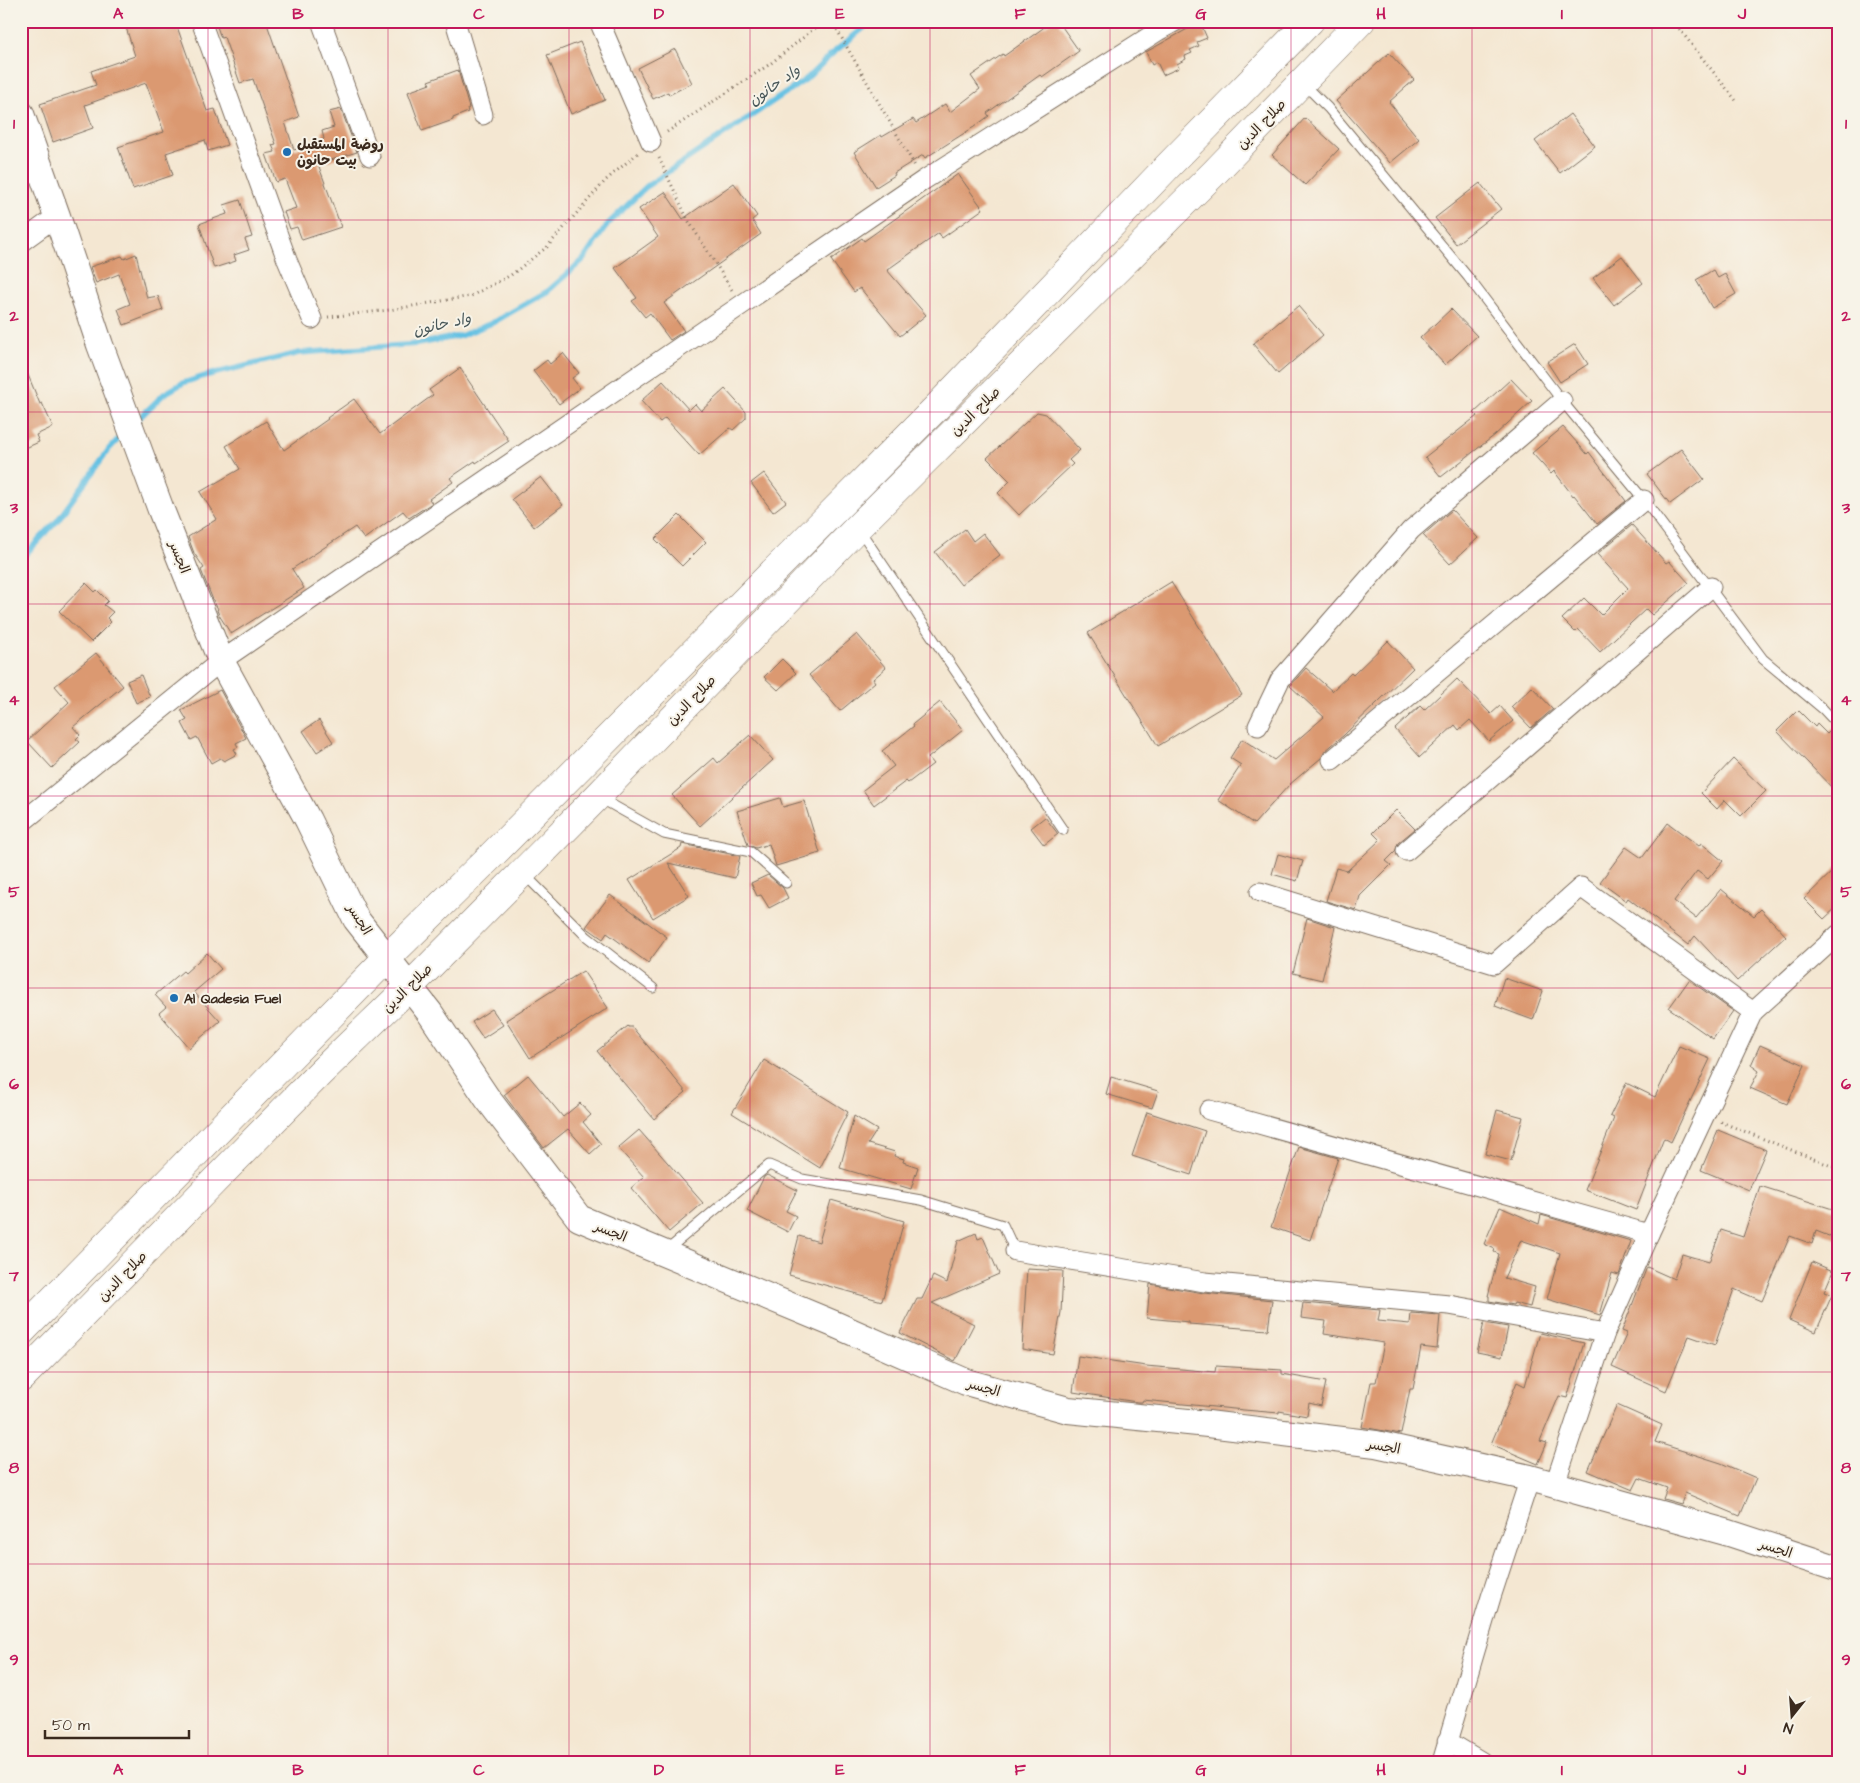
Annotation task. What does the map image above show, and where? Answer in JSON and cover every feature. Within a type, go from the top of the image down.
[{"type":"highway","points":[[21,1332],[387,958],[490,857],[935,409],[1310,21]]},
{"type":"highway","name":"صلاح الدين","points":[[21,1378],[320,1073],[409,987],[597,797],[858,527],[1214,172],[1361,21]]},
{"type":"street","points":[[201,21],[287,260],[312,320]]},
{"type":"street","points":[[321,21],[370,156]]},
{"type":"street","points":[[454,21],[484,114]]},
{"type":"street","points":[[599,21],[651,142]]},
{"type":"street","points":[[21,823],[221,661],[924,180],[1176,21]]},
{"type":"street","name":"الجسر","points":[[21,114],[140,456],[221,661],[308,820],[356,919],[430,1013],[487,1098],[579,1218],[834,1324],[966,1382],[1068,1410],[1376,1444],[1555,1484],[1729,1533],[1839,1568]]},
{"type":"street","points":[[21,242],[58,216]]},
{"type":"street","points":[[1258,726],[1280,680],[1411,530],[1562,401]]},
{"type":"street","points":[[1332,760],[1644,500]]},
{"type":"street","points":[[1406,851],[1711,587]]},
{"type":"street","points":[[1260,892],[1494,964],[1581,887],[1753,1012]]},
{"type":"street","points":[[1555,1484],[1605,1333],[1753,1012],[1839,934]]},
{"type":"street","points":[[1209,1110],[1649,1234]]},
{"type":"street","points":[[1015,1251],[1205,1282],[1449,1305],[1605,1333]]},
{"type":"street","points":[[1442,1762],[1491,1597],[1530,1478]]},
{"type":"street","points":[[1447,1741],[1482,1762]]},
{"type":"lane","points":[[1302,82],[1328,108],[1455,262],[1562,401],[1644,500],[1711,587],[1763,659],[1823,709],[1839,726]]},
{"type":"lane","points":[[858,527],[1063,830]]},
{"type":"lane","points":[[597,797],[664,834],[751,852],[786,883]]},
{"type":"lane","points":[[522,872],[586,936],[653,988]]},
{"type":"lane","points":[[664,1252],[769,1165],[802,1179],[921,1200],[1003,1225],[1015,1251]]},
{"type":"path","points":[[312,320],[389,310],[471,296],[511,275],[546,247],[606,180],[651,142],[770,64],[824,21]]},
{"type":"path","points":[[832,21],[924,180]]},
{"type":"path","points":[[1673,21],[1738,103]]},
{"type":"path","points":[[651,142],[688,220],[741,305]]},
{"type":"path","points":[[1705,1115],[1839,1169]]},
{"type":"building","points":[[124,21],[175,21],[207,111],[215,109],[227,145],[208,151],[205,140],[166,153],[173,175],[133,189],[118,147],[164,132],[146,83],[85,105],[93,128],[53,142],[40,104],[96,85],[91,71],[135,56]]},
{"type":"building","points":[[215,21],[266,21],[299,117],[285,122],[294,150],[324,139],[322,131],[334,127],[329,112],[341,109],[357,152],[318,164],[341,227],[302,240],[297,227],[290,229],[284,212],[296,208],[285,179],[276,182],[266,154],[275,152],[272,145],[276,144],[253,79],[240,83],[224,37],[221,38]]},
{"type":"building","points":[[1053,21],[1058,21],[1079,51],[1042,77],[1040,75],[987,113],[989,116],[974,127],[925,158],[923,155],[876,187],[854,152],[881,135],[882,137],[913,119],[916,123],[945,104],[950,112],[980,89],[971,76],[1003,54],[1004,56]]},
{"type":"building","points":[[1200,22],[1207,38],[1197,42],[1199,46],[1190,50],[1192,53],[1185,56],[1186,59],[1177,64],[1179,68],[1163,75],[1157,62],[1152,65],[1146,52]]},
{"type":"building","points":[[580,42],[605,100],[571,114],[547,55]]},
{"type":"building","points":[[675,49],[692,83],[669,95],[668,92],[653,99],[638,68]]},
{"type":"building","points":[[1389,53],[1414,80],[1389,102],[1419,139],[1390,163],[1336,101]]},
{"type":"building","points":[[458,70],[469,108],[467,109],[468,112],[453,118],[453,120],[422,131],[408,92],[430,84],[428,81]]},
{"type":"building","points":[[1570,114],[1595,146],[1560,173],[1535,141]]},
{"type":"building","points":[[1305,118],[1339,149],[1305,185],[1272,155]]},
{"type":"building","points":[[958,174],[983,209],[942,238],[939,233],[887,270],[926,315],[900,336],[860,288],[854,292],[831,260],[862,238],[864,241]]},
{"type":"building","points":[[734,183],[757,216],[752,220],[761,234],[664,303],[684,331],[670,340],[650,313],[645,317],[632,301],[637,298],[615,268],[658,237],[639,209],[665,192],[683,219]]},
{"type":"building","points":[[1480,183],[1501,209],[1456,244],[1435,218]]},
{"type":"building","points":[[240,200],[252,237],[245,239],[249,250],[234,255],[236,261],[214,268],[199,224],[227,214],[224,205]]},
{"type":"building","points":[[136,254],[147,298],[158,296],[163,310],[124,325],[118,309],[130,304],[119,274],[96,283],[90,267],[122,256],[124,259]]},
{"type":"building","points":[[1622,256],[1643,283],[1614,305],[1593,278]]},
{"type":"building","points":[[1713,270],[1718,278],[1725,274],[1736,294],[1712,308],[1696,280]]},
{"type":"building","points":[[1298,306],[1323,335],[1278,374],[1253,344]]},
{"type":"building","points":[[1451,309],[1477,336],[1445,365],[1420,338]]},
{"type":"building","points":[[1575,344],[1588,364],[1560,382],[1547,362]]},
{"type":"building","points":[[563,353],[579,373],[572,378],[580,388],[559,404],[533,371],[547,360],[550,364]]},
{"type":"building","points":[[21,358],[40,404],[42,403],[53,427],[36,435],[39,442],[21,450]]},
{"type":"building","points":[[460,368],[509,441],[450,478],[453,482],[429,499],[432,503],[409,518],[403,511],[364,539],[355,527],[292,569],[304,588],[231,634],[219,615],[201,570],[204,568],[194,553],[188,537],[217,519],[200,492],[240,469],[226,446],[266,421],[284,450],[354,399],[380,434],[433,395],[429,390]]},
{"type":"building","points":[[1511,379],[1532,401],[1495,435],[1441,477],[1425,457],[1477,416],[1474,413]]},
{"type":"building","points":[[663,381],[689,410],[695,404],[701,411],[725,389],[746,412],[746,418],[733,430],[730,428],[699,455],[665,418],[660,422],[641,401]]},
{"type":"building","points":[[1037,412],[1046,414],[1080,450],[1069,460],[1073,464],[1019,515],[998,493],[1010,481],[987,458]]},
{"type":"building","points":[[1563,427],[1587,454],[1589,452],[1626,501],[1597,524],[1554,471],[1551,474],[1532,453]]},
{"type":"building","points":[[1681,449],[1704,479],[1670,504],[1647,474]]},
{"type":"building","points":[[764,473],[786,502],[773,512],[751,483]]},
{"type":"building","points":[[541,477],[563,505],[534,527],[512,499]]},
{"type":"building","points":[[1452,510],[1478,538],[1450,564],[1423,535]]},
{"type":"building","points":[[679,515],[706,542],[682,566],[655,539]]},
{"type":"building","points":[[1632,525],[1666,563],[1669,561],[1689,583],[1652,615],[1646,609],[1600,652],[1578,629],[1575,632],[1562,619],[1584,598],[1601,615],[1628,588],[1597,554]]},
{"type":"building","points":[[965,529],[973,541],[983,533],[1000,555],[961,585],[935,552]]},
{"type":"building","points":[[1171,582],[1242,695],[1158,746],[1088,633]]},
{"type":"building","points":[[86,583],[95,592],[97,590],[108,601],[104,605],[113,612],[107,618],[111,622],[91,642],[59,611]]},
{"type":"building","points":[[857,634],[886,668],[873,679],[875,682],[840,711],[809,675]]},
{"type":"building","points":[[1388,641],[1413,668],[1325,751],[1321,758],[1289,785],[1254,824],[1218,800],[1241,765],[1230,758],[1242,739],[1274,760],[1324,717],[1290,686],[1306,668],[1332,691],[1351,673],[1353,675]]},
{"type":"building","points":[[96,653],[123,686],[73,727],[80,735],[76,739],[80,742],[52,768],[27,741],[69,702],[55,686]]},
{"type":"building","points":[[782,659],[796,673],[778,690],[764,677]]},
{"type":"building","points":[[141,675],[150,697],[136,703],[127,681]]},
{"type":"building","points":[[1457,679],[1491,714],[1500,706],[1513,721],[1489,741],[1470,720],[1459,730],[1455,725],[1420,757],[1395,729],[1420,706],[1424,710]]},
{"type":"building","points":[[1532,687],[1553,709],[1531,728],[1511,707]]},
{"type":"building","points":[[220,690],[246,738],[236,743],[238,747],[234,749],[237,754],[224,761],[220,758],[211,763],[197,737],[191,740],[182,723],[187,720],[181,710]]},
{"type":"building","points":[[940,702],[963,730],[928,758],[933,764],[874,805],[863,790],[894,766],[882,751],[914,726],[913,724]]},
{"type":"building","points":[[1798,710],[1815,727],[1817,724],[1827,734],[1833,728],[1839,732],[1839,795],[1777,731]]},
{"type":"building","points":[[319,720],[333,742],[317,752],[303,731]]},
{"type":"building","points":[[750,735],[773,760],[700,826],[672,795],[714,758],[718,763]]},
{"type":"building","points":[[1733,759],[1766,791],[1741,816],[1725,800],[1717,809],[1701,793]]},
{"type":"building","points":[[780,798],[783,807],[804,801],[820,853],[776,866],[769,844],[756,848],[748,845],[737,811]]},
{"type":"building","points":[[1396,810],[1415,829],[1398,843],[1395,852],[1386,861],[1391,865],[1360,896],[1356,910],[1326,901],[1336,868],[1347,871],[1380,840],[1373,833]]},
{"type":"building","points":[[1045,817],[1058,834],[1044,845],[1031,828]]},
{"type":"building","points":[[1668,823],[1699,846],[1701,843],[1723,861],[1708,879],[1697,871],[1674,901],[1696,918],[1721,889],[1754,916],[1761,909],[1786,936],[1737,981],[1695,936],[1688,945],[1628,898],[1626,901],[1600,882],[1626,847],[1642,858]]},
{"type":"building","points":[[682,844],[740,856],[735,878],[668,863],[689,896],[653,918],[629,880],[681,848]]},
{"type":"building","points":[[1278,854],[1303,861],[1297,881],[1272,874]]},
{"type":"building","points":[[1839,865],[1839,905],[1824,919],[1804,899]]},
{"type":"building","points":[[768,875],[783,888],[788,898],[769,908],[761,895],[757,896],[751,883]]},
{"type":"building","points":[[610,895],[667,937],[648,963],[607,933],[603,939],[586,927]]},
{"type":"building","points":[[1307,918],[1335,927],[1322,980],[1293,973]]},
{"type":"building","points":[[207,953],[221,969],[194,992],[220,1021],[189,1048],[159,1013],[166,1007],[155,995],[183,971],[185,973]]},
{"type":"building","points":[[583,971],[608,1008],[530,1058],[506,1020]]},
{"type":"building","points":[[1504,978],[1543,991],[1533,1020],[1495,1006]]},
{"type":"building","points":[[1689,980],[1733,1011],[1713,1039],[1669,1008]]},
{"type":"building","points":[[492,1009],[503,1025],[483,1038],[472,1022]]},
{"type":"building","points":[[628,1026],[632,1027],[686,1092],[654,1119],[597,1051]]},
{"type":"building","points":[[1760,1045],[1805,1065],[1787,1104],[1750,1088],[1759,1071],[1751,1065]]},
{"type":"building","points":[[1679,1046],[1710,1059],[1671,1142],[1664,1138],[1636,1210],[1585,1190],[1614,1118],[1610,1116],[1626,1083],[1655,1097]]},
{"type":"building","points":[[764,1060],[848,1112],[820,1168],[732,1113]]},
{"type":"building","points":[[528,1075],[563,1117],[580,1103],[591,1115],[583,1122],[601,1144],[590,1154],[568,1129],[544,1148],[504,1095]]},
{"type":"building","points":[[1111,1077],[1158,1091],[1152,1108],[1106,1094]]},
{"type":"building","points":[[1497,1110],[1523,1117],[1511,1161],[1485,1154]]},
{"type":"building","points":[[1147,1112],[1205,1131],[1191,1175],[1132,1156]]},
{"type":"building","points":[[854,1116],[877,1130],[868,1144],[895,1152],[894,1156],[904,1159],[903,1162],[918,1167],[911,1189],[840,1168]]},
{"type":"building","points":[[639,1130],[703,1203],[669,1232],[631,1188],[644,1177],[618,1148]]},
{"type":"building","points":[[1718,1130],[1766,1150],[1749,1190],[1701,1170]]},
{"type":"building","points":[[1299,1147],[1338,1158],[1310,1240],[1271,1227]]},
{"type":"building","points":[[767,1175],[797,1190],[786,1211],[796,1216],[788,1232],[747,1211],[764,1177]]},
{"type":"building","points":[[1760,1186],[1839,1211],[1839,1240],[1816,1231],[1812,1244],[1790,1236],[1762,1301],[1734,1289],[1715,1345],[1689,1336],[1666,1391],[1612,1367],[1627,1333],[1622,1331],[1647,1267],[1674,1279],[1682,1254],[1709,1262],[1721,1230],[1743,1237]]},
{"type":"building","points":[[831,1200],[904,1221],[882,1301],[789,1275],[799,1236],[819,1242]]},
{"type":"building","points":[[1500,1207],[1539,1224],[1541,1215],[1631,1241],[1619,1275],[1612,1273],[1600,1315],[1547,1299],[1560,1253],[1521,1240],[1504,1278],[1535,1287],[1530,1307],[1514,1303],[1513,1305],[1489,1301],[1488,1296],[1499,1254],[1494,1252],[1495,1249],[1484,1244]]},
{"type":"building","points":[[976,1233],[978,1239],[983,1237],[999,1274],[932,1303],[974,1324],[955,1361],[900,1333],[917,1299],[922,1299],[933,1276],[947,1283],[958,1241]]},
{"type":"building","points":[[1812,1262],[1833,1271],[1824,1292],[1832,1295],[1816,1332],[1789,1320]]},
{"type":"building","points":[[1027,1269],[1063,1271],[1061,1312],[1053,1354],[1022,1349]]},
{"type":"building","points":[[1150,1284],[1204,1293],[1272,1300],[1268,1330],[1189,1324],[1189,1322],[1147,1318]]},
{"type":"building","points":[[1303,1303],[1380,1310],[1378,1321],[1410,1324],[1411,1313],[1440,1315],[1437,1349],[1421,1347],[1413,1389],[1410,1389],[1401,1434],[1362,1427],[1371,1382],[1376,1382],[1384,1343],[1324,1334],[1326,1321],[1301,1318]]},
{"type":"building","points":[[1484,1323],[1508,1327],[1502,1357],[1477,1352]]},
{"type":"building","points":[[1540,1333],[1584,1343],[1567,1398],[1559,1396],[1540,1441],[1547,1443],[1538,1464],[1491,1444],[1517,1382],[1525,1386]]},
{"type":"building","points":[[1078,1356],[1146,1366],[1215,1372],[1216,1366],[1282,1370],[1282,1374],[1326,1382],[1321,1406],[1309,1403],[1307,1416],[1279,1411],[1279,1413],[1143,1400],[1142,1402],[1137,1402],[1073,1392]]},
{"type":"building","points":[[1617,1405],[1662,1425],[1655,1442],[1721,1463],[1756,1478],[1740,1516],[1685,1493],[1681,1504],[1663,1499],[1667,1488],[1639,1478],[1633,1490],[1588,1471]]},
{"type":"waterway","name":"واد حانون","points":[[135,422],[164,394],[183,383],[208,375],[299,353],[418,344],[460,336],[492,323],[548,291],[583,260],[608,224],[647,186],[805,80],[833,53],[872,21]]},
{"type":"waterway","name":"واد حانون","points":[[21,559],[57,521],[109,449],[125,432]]},
{"type":"place","name":"روضة المستقبل بيت حانون","points":[[287,152]]},
{"type":"place","name":"Al Qadesia Fuel","points":[[174,998]]}]
